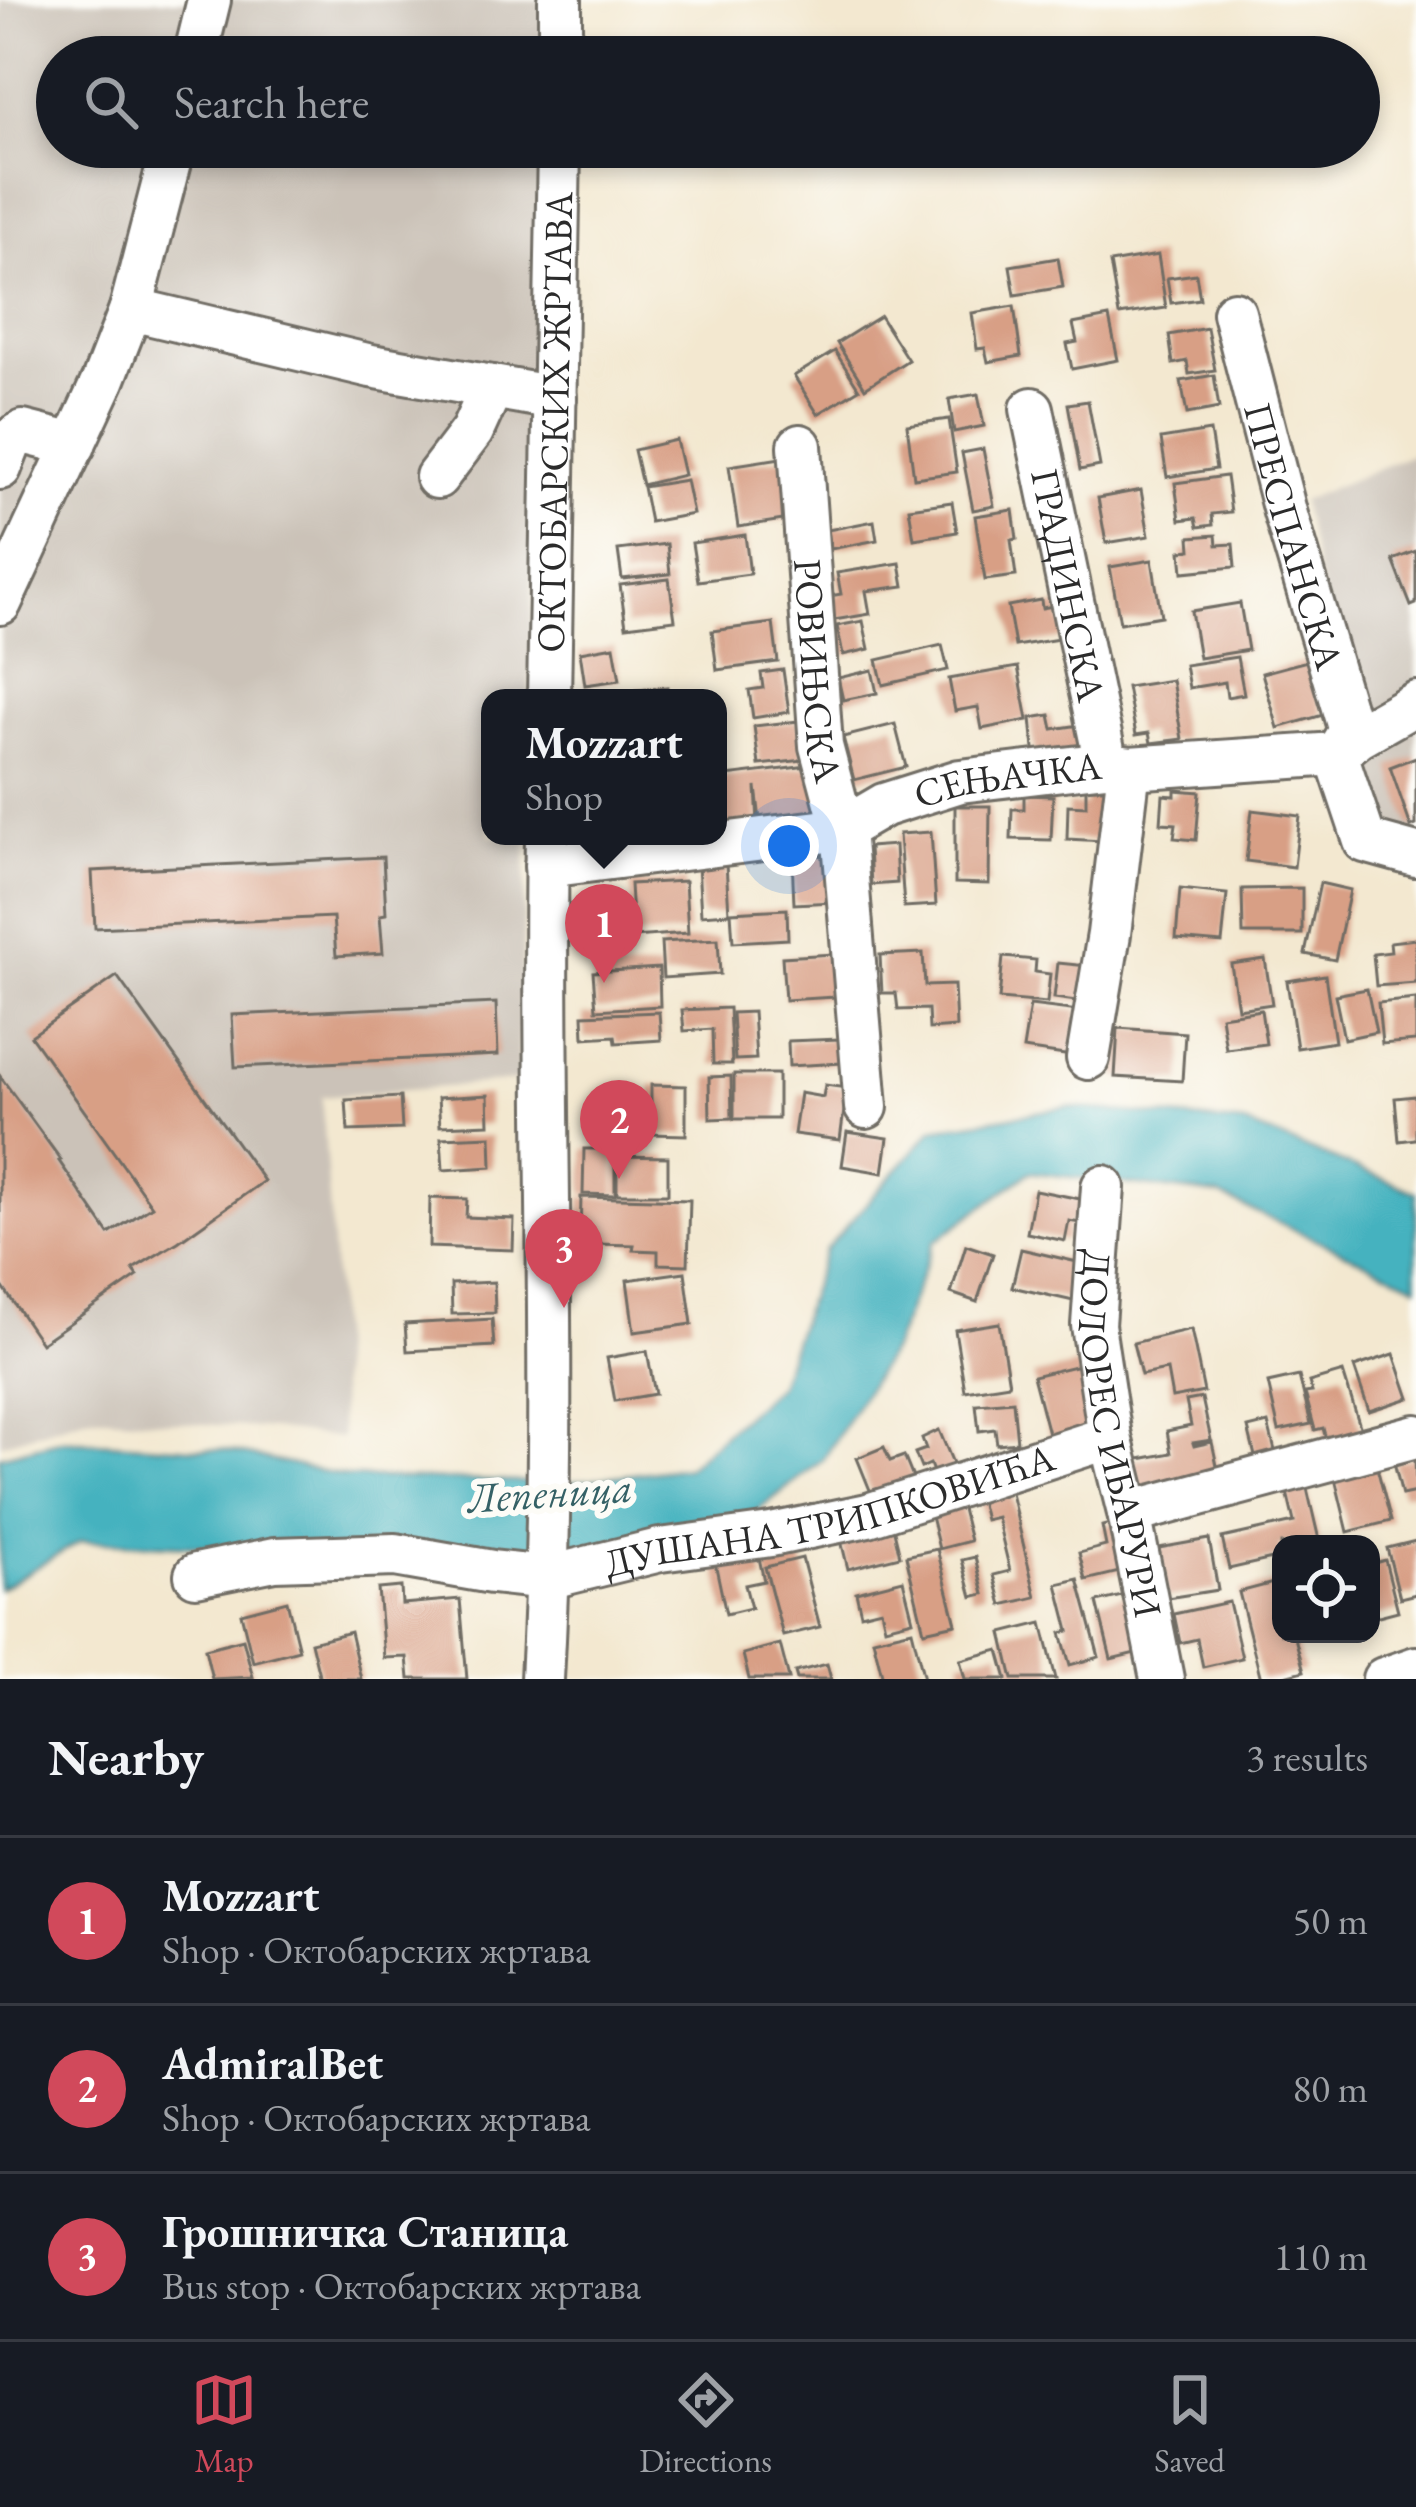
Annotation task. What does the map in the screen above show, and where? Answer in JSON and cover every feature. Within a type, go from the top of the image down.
[{"type":"street","points":[[200,36],[209,0]]},
{"type":"street","points":[[560,0],[560,36]]},
{"type":"street","points":[[0,602],[74,446],[131,310],[167,168]]},
{"type":"street","name":"ОКТОБАРСКИХ ЖРТАВА","points":[[549,689],[559,168]]},
{"type":"street","points":[[131,310],[371,366],[555,398]]},
{"type":"street","name":"ПРЕСПАНСКА","points":[[1234,314],[1291,532],[1350,730],[1336,754]]},
{"type":"street","points":[[437,476],[472,431],[492,388]]},
{"type":"street","name":"ГРАДИНСКА","points":[[1032,409],[1118,766],[1109,934],[1088,1058]]},
{"type":"street","points":[[0,468],[11,440],[23,432],[74,446]]},
{"type":"street","name":"РОВИЊСКА","points":[[800,446],[821,746],[843,830],[866,1107]]},
{"type":"street","points":[[1416,703],[1336,754],[1365,841],[1416,855]]},
{"type":"street","name":"СЕЊАЧКА","points":[[727,838],[843,830],[884,805],[961,781],[1118,766],[1336,754]]},
{"type":"street","name":"СЕЊАЧКА","points":[[546,851],[631,845]]},
{"type":"street","points":[[542,1679],[548,1461],[546,851]]},
{"type":"street","name":"ДОЛОРЕС ИБАРУРИ","points":[[1103,1186],[1093,1325],[1110,1437],[1162,1679]]},
{"type":"street","points":[[1129,1513],[1416,1436]]},
{"type":"street","name":"ДУШАНА ТРИПКОВИЋА","points":[[546,1565],[770,1534],[868,1515],[1110,1437]]},
{"type":"street","points":[[196,1576],[275,1559],[395,1555],[492,1572],[546,1565]]},
{"type":"street","points":[[1384,1679],[1416,1668]]},
{"type":"shaded area","points":[[0,0],[548,0],[547,36],[36,36],[36,168],[546,168],[529,689],[481,689],[481,845],[527,845],[518,1081],[322,1097],[341,1438],[91,1416],[0,1444]]},
{"type":"shaded area","points":[[1416,453],[1416,834],[1376,821],[1301,501]]},
{"type":"water","name":"Лепеница","points":[[1068,1107],[1245,1124],[1416,1192],[1416,1285],[1218,1195],[1030,1172],[934,1242],[894,1345],[823,1460],[735,1528],[570,1563],[81,1541],[0,1589],[0,1456],[62,1440],[225,1450],[348,1477],[562,1483],[687,1467],[778,1385],[825,1250],[933,1129]]},
{"type":"building","points":[[1158,255],[1166,308],[1119,315],[1110,263]]},
{"type":"building","points":[[1058,258],[1063,287],[1015,295],[1010,266]]},
{"type":"building","points":[[1196,274],[1200,299],[1171,303],[1167,278]]},
{"type":"building","points":[[1014,306],[1021,356],[988,362],[985,348],[977,349],[972,313]]},
{"type":"building","points":[[880,316],[908,360],[865,388],[837,343]]},
{"type":"building","points":[[1109,317],[1118,360],[1072,369],[1067,344],[1077,342],[1073,324]]},
{"type":"building","points":[[1207,328],[1215,370],[1189,374],[1187,361],[1173,364],[1169,335]]},
{"type":"building","points":[[835,351],[859,389],[818,414],[794,376]]},
{"type":"building","points":[[1214,375],[1219,408],[1187,414],[1181,381]]},
{"type":"building","points":[[978,394],[984,426],[954,432],[949,399]]},
{"type":"building","points":[[1088,401],[1100,466],[1080,470],[1068,404]]},
{"type":"building","points":[[949,419],[957,472],[914,478],[907,425]]},
{"type":"building","points":[[1210,431],[1216,469],[1167,477],[1161,439]]},
{"type":"building","points":[[676,440],[684,475],[642,485],[634,450]]},
{"type":"building","points":[[983,449],[994,506],[973,510],[962,453]]},
{"type":"building","points":[[787,457],[796,518],[738,527],[729,466]]},
{"type":"building","points":[[1226,476],[1231,512],[1212,514],[1213,525],[1198,527],[1196,518],[1180,520],[1175,483]]},
{"type":"building","points":[[686,480],[693,514],[650,522],[643,487]]},
{"type":"building","points":[[1141,490],[1149,536],[1106,543],[1098,498]]},
{"type":"building","points":[[952,502],[957,532],[914,539],[909,508]]},
{"type":"building","points":[[1013,510],[1016,576],[985,580],[975,516]]},
{"type":"building","points":[[874,521],[877,540],[831,549],[828,530]]},
{"type":"building","points":[[745,535],[750,574],[698,581],[692,543]]},
{"type":"building","points":[[1216,535],[1217,545],[1233,544],[1235,567],[1183,572],[1181,551],[1191,550],[1190,537]]},
{"type":"building","points":[[667,544],[670,574],[622,579],[618,550]]},
{"type":"building","points":[[1416,551],[1416,604],[1411,606],[1393,560]]},
{"type":"building","points":[[1152,560],[1161,616],[1120,623],[1110,567]]},
{"type":"building","points":[[900,563],[904,586],[866,591],[870,614],[834,620],[830,596],[841,594],[837,573]]},
{"type":"building","points":[[669,579],[675,620],[626,626],[620,585]]},
{"type":"building","points":[[1041,600],[1042,608],[1059,605],[1065,638],[1015,646],[1008,606]]},
{"type":"building","points":[[1240,603],[1248,650],[1199,658],[1191,611]]},
{"type":"building","points":[[863,621],[869,649],[843,655],[837,626]]},
{"type":"building","points":[[773,623],[778,662],[717,670],[712,631]]},
{"type":"building","points":[[942,645],[948,670],[883,685],[877,660]]},
{"type":"building","points":[[614,646],[620,680],[585,685],[580,652]]},
{"type":"building","points":[[1237,657],[1244,694],[1227,697],[1225,682],[1189,688],[1185,665]]},
{"type":"building","points":[[1307,661],[1323,715],[1278,728],[1262,673]]},
{"type":"building","points":[[1018,667],[1028,720],[982,729],[978,707],[955,711],[949,679]]},
{"type":"building","points":[[783,670],[789,712],[753,718],[749,690],[763,688],[761,673]]},
{"type":"building","points":[[872,670],[877,693],[843,700],[838,678]]},
{"type":"building","points":[[1172,680],[1182,739],[1151,743],[1149,733],[1136,735],[1127,687]]},
{"type":"building","points":[[1050,715],[1053,729],[1080,725],[1084,751],[1035,759],[1031,718]]},
{"type":"building","points":[[799,721],[804,760],[759,765],[754,726]]},
{"type":"building","points":[[895,724],[906,767],[854,780],[843,737]]},
{"type":"building","points":[[1416,757],[1416,825],[1411,827],[1390,767]]},
{"type":"building","points":[[816,765],[822,806],[808,822],[761,828],[756,787],[758,823],[727,825],[727,776]]},
{"type":"building","points":[[1086,788],[1106,788],[1104,841],[1067,839],[1068,805],[1086,806]]},
{"type":"building","points":[[1175,790],[1200,792],[1196,840],[1174,838],[1176,824],[1161,823],[1163,795],[1175,796]]},
{"type":"building","points":[[1024,795],[1053,796],[1051,840],[1011,839],[1012,809],[1024,809]]},
{"type":"building","points":[[955,806],[990,806],[989,884],[955,883]]},
{"type":"building","points":[[1252,810],[1300,816],[1294,867],[1246,861]]},
{"type":"building","points":[[931,832],[936,905],[904,907],[899,834]]},
{"type":"building","points":[[895,845],[897,883],[871,885],[869,847]]},
{"type":"building","points":[[831,855],[833,902],[794,904],[792,857]]},
{"type":"building","points":[[383,857],[383,953],[336,956],[333,917],[95,928],[92,871]]},
{"type":"building","points":[[726,864],[729,913],[701,915],[698,865]]},
{"type":"building","points":[[685,881],[688,933],[633,937],[630,884]]},
{"type":"building","points":[[1320,883],[1350,890],[1335,960],[1305,954]]},
{"type":"building","points":[[1302,888],[1302,934],[1243,934],[1242,889]]},
{"type":"building","points":[[1180,889],[1227,894],[1222,943],[1176,939]]},
{"type":"building","points":[[787,909],[788,939],[733,942],[731,912]]},
{"type":"building","points":[[718,939],[720,974],[663,978],[661,942]]},
{"type":"building","points":[[1416,939],[1416,983],[1376,986],[1373,954],[1391,952],[1390,942]]},
{"type":"building","points":[[923,953],[925,986],[954,985],[956,1027],[929,1029],[928,1009],[898,1010],[896,993],[882,993],[880,955]]},
{"type":"building","points":[[833,954],[835,997],[785,1000],[782,957]]},
{"type":"building","points":[[1003,957],[1036,960],[1035,972],[1050,974],[1047,1003],[999,999]]},
{"type":"building","points":[[1265,959],[1272,1004],[1238,1009],[1231,964]]},
{"type":"building","points":[[1058,963],[1088,966],[1084,1002],[1054,998]]},
{"type":"building","points":[[659,968],[660,1006],[596,1010],[593,972]]},
{"type":"building","points":[[1325,975],[1335,1042],[1297,1048],[1287,981]]},
{"type":"building","points":[[117,976],[264,1181],[133,1269],[138,1276],[41,1343],[0,1283],[0,1076],[109,1234],[152,1206],[31,1036]]},
{"type":"building","points":[[1367,989],[1376,1032],[1344,1039],[1335,995]]},
{"type":"building","points":[[1416,999],[1416,1041],[1382,1044],[1378,1003]]},
{"type":"building","points":[[496,1003],[498,1055],[235,1067],[232,1015]]},
{"type":"building","points":[[1030,1005],[1079,1011],[1072,1056],[1023,1049]]},
{"type":"building","points":[[729,1008],[732,1064],[713,1064],[712,1029],[684,1031],[682,1010]]},
{"type":"building","points":[[1261,1010],[1266,1044],[1226,1049],[1221,1016]]},
{"type":"building","points":[[659,1012],[661,1040],[616,1043],[615,1036],[584,1038],[583,1015]]},
{"type":"building","points":[[753,1012],[756,1059],[735,1060],[732,1013]]},
{"type":"building","points":[[1118,1028],[1185,1033],[1182,1081],[1115,1077]]},
{"type":"building","points":[[840,1039],[842,1063],[789,1066],[788,1041]]},
{"type":"building","points":[[734,1074],[778,1074],[778,1119],[734,1119]]},
{"type":"building","points":[[731,1076],[732,1118],[710,1119],[709,1077]]},
{"type":"building","points":[[651,1085],[686,1086],[686,1135],[651,1134]]},
{"type":"building","points":[[825,1085],[847,1088],[840,1140],[794,1134],[800,1093],[823,1097]]},
{"type":"building","points":[[488,1095],[489,1124],[440,1126],[438,1098]]},
{"type":"building","points":[[1416,1096],[1416,1139],[1399,1141],[1395,1098]]},
{"type":"building","points":[[400,1097],[402,1129],[348,1131],[346,1100]]},
{"type":"building","points":[[847,1132],[888,1138],[883,1173],[842,1166]]},
{"type":"building","points":[[491,1136],[492,1167],[443,1170],[441,1138]]},
{"type":"building","points":[[584,1149],[615,1149],[615,1195],[583,1194]]},
{"type":"building","points":[[617,1156],[668,1157],[668,1194],[617,1194]]},
{"type":"building","points":[[1035,1190],[1090,1201],[1085,1224],[1069,1221],[1065,1241],[1027,1233]]},
{"type":"building","points":[[581,1197],[690,1200],[688,1265],[658,1264],[658,1251],[633,1250],[634,1245],[596,1244],[597,1239],[580,1238]]},
{"type":"building","points":[[430,1198],[467,1199],[466,1217],[514,1219],[513,1250],[429,1247]]},
{"type":"building","points":[[966,1245],[993,1254],[977,1302],[951,1293]]},
{"type":"building","points":[[1021,1249],[1090,1265],[1082,1303],[1012,1287]]},
{"type":"building","points":[[685,1272],[692,1324],[634,1332],[627,1280]]},
{"type":"building","points":[[494,1282],[495,1313],[452,1314],[451,1284]]},
{"type":"building","points":[[492,1319],[494,1346],[407,1351],[405,1324]]},
{"type":"building","points":[[999,1323],[1009,1384],[965,1391],[955,1330]]},
{"type":"building","points":[[1191,1329],[1204,1392],[1172,1398],[1167,1370],[1141,1375],[1133,1343]]},
{"type":"building","points":[[647,1351],[655,1394],[615,1401],[607,1358]]},
{"type":"building","points":[[1394,1354],[1409,1398],[1369,1411],[1354,1367]]},
{"type":"building","points":[[1079,1365],[1095,1430],[1050,1441],[1033,1376]]},
{"type":"building","points":[[1343,1372],[1363,1436],[1328,1447],[1323,1428],[1315,1430],[1305,1393],[1312,1392],[1309,1382]]},
{"type":"building","points":[[1299,1376],[1311,1424],[1279,1431],[1268,1383]]},
{"type":"building","points":[[1202,1398],[1211,1440],[1193,1443],[1212,1442],[1219,1475],[1141,1491],[1134,1460],[1171,1453],[1167,1431],[1191,1426],[1186,1401]]},
{"type":"building","points":[[1013,1401],[1017,1442],[997,1444],[995,1429],[979,1431],[976,1404]]},
{"type":"building","points":[[1268,1423],[1277,1459],[1257,1464],[1248,1428]]},
{"type":"building","points":[[939,1430],[955,1468],[935,1477],[930,1464],[921,1468],[915,1453],[926,1449],[922,1438]]},
{"type":"building","points":[[884,1447],[890,1461],[904,1456],[913,1478],[872,1495],[857,1458]]},
{"type":"building","points":[[1415,1457],[1416,1492],[1402,1495],[1394,1462]]},
{"type":"building","points":[[1375,1460],[1391,1521],[1348,1532],[1333,1470]]},
{"type":"building","points":[[1306,1484],[1318,1535],[1272,1535],[1272,1559],[1229,1569],[1222,1538],[1294,1522],[1286,1488]]},
{"type":"building","points":[[1009,1485],[1036,1597],[1002,1605],[994,1575],[1010,1571],[997,1517],[985,1520],[978,1493]]},
{"type":"building","points":[[960,1501],[970,1541],[939,1549],[929,1508]]},
{"type":"building","points":[[891,1519],[900,1556],[848,1569],[839,1532]]},
{"type":"building","points":[[1120,1521],[1132,1569],[1086,1580],[1079,1553],[1106,1546],[1102,1526]]},
{"type":"building","points":[[1209,1539],[1218,1590],[1167,1598],[1159,1548]]},
{"type":"building","points":[[1416,1541],[1416,1594],[1400,1598],[1387,1548]]},
{"type":"building","points":[[756,1544],[764,1581],[745,1585],[751,1608],[726,1614],[713,1553]]},
{"type":"building","points":[[937,1549],[956,1624],[924,1631],[906,1556]]},
{"type":"building","points":[[975,1557],[984,1594],[972,1597],[962,1560]]},
{"type":"building","points":[[802,1558],[820,1627],[783,1636],[765,1567]]},
{"type":"building","points":[[1385,1560],[1398,1611],[1380,1616],[1380,1561]]},
{"type":"building","points":[[1078,1579],[1099,1657],[1070,1665],[1061,1633],[1069,1631],[1057,1584]]},
{"type":"building","points":[[903,1580],[913,1620],[885,1627],[881,1609],[861,1614],[856,1592]]},
{"type":"building","points":[[1272,1583],[1272,1643],[1296,1643],[1304,1671],[1261,1679],[1239,1592]]},
{"type":"building","points":[[401,1587],[402,1604],[460,1599],[467,1679],[409,1679],[407,1657],[384,1658],[378,1589]]},
{"type":"building","points":[[1134,1593],[1148,1650],[1111,1659],[1097,1602]]},
{"type":"building","points":[[287,1601],[299,1650],[253,1662],[241,1613]]},
{"type":"building","points":[[1229,1602],[1242,1658],[1203,1667],[1197,1639],[1180,1643],[1174,1614]]},
{"type":"building","points":[[1042,1623],[1056,1679],[1013,1679],[1002,1633]]},
{"type":"building","points":[[912,1630],[924,1679],[883,1679],[873,1639]]},
{"type":"building","points":[[350,1632],[361,1679],[320,1679],[311,1642]]},
{"type":"building","points":[[243,1639],[253,1677],[212,1679],[205,1649]]},
{"type":"building","points":[[780,1644],[789,1679],[749,1679],[743,1654]]},
{"type":"building","points":[[999,1650],[1007,1679],[965,1679],[960,1660]]},
{"type":"building","points":[[827,1664],[831,1679],[797,1679],[795,1672]]},
{"type":"place","name":"Mozzart","points":[[604,983]]},
{"type":"place","name":"AdmiralBet","points":[[619,1179]]},
{"type":"place","name":"Грошничка Станица","points":[[564,1308]]}]
